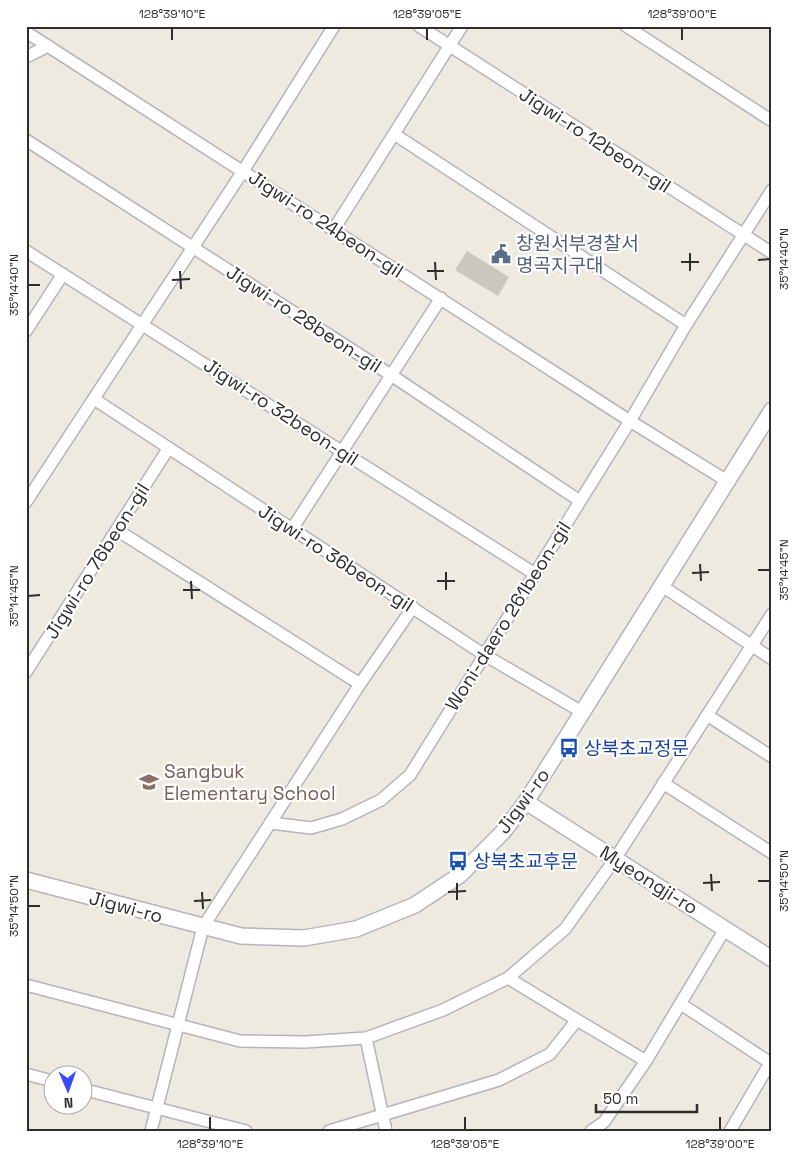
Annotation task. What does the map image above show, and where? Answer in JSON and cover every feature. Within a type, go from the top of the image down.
[{"type":"street","points":[[26,502],[243,171],[334,26]]},
{"type":"street","name":"Jigwi-ro 12beon-gil","points":[[419,26],[772,253]]},
{"type":"street","points":[[334,229],[462,26]]},
{"type":"street","points":[[626,26],[772,121]]},
{"type":"street","name":"Jigwi-ro 24beon-gil","points":[[26,32],[630,421],[727,481]]},
{"type":"street","points":[[26,57],[48,46]]},
{"type":"street","points":[[394,134],[686,325]]},
{"type":"street","name":"Jigwi-ro 28beon-gil","points":[[26,140],[390,375],[580,501]]},
{"type":"street","name":"Woni-daero 261beon-gil","points":[[271,823],[311,828],[342,819],[381,800],[410,774],[483,654],[536,574],[630,421],[686,325],[772,190]]},
{"type":"street","name":"Jigwi-ro 32beon-gil","points":[[28,254],[143,324],[536,574]]},
{"type":"street","points":[[26,331],[63,274]]},
{"type":"street","points":[[292,528],[441,298]]},
{"type":"street","name":"Jigwi-ro 36beon-gil","points":[[94,399],[168,450],[292,528],[483,654],[582,712]]},
{"type":"street","name":"Jigwi-ro","points":[[26,880],[240,936],[304,938],[356,929],[415,905],[460,876],[503,832],[526,802],[772,410]]},
{"type":"street","name":"Jigwi-ro 76beon-gil","points":[[26,672],[168,450]]},
{"type":"street","points":[[117,530],[360,684]]},
{"type":"street","points":[[662,586],[772,659]]},
{"type":"street","points":[[151,1131],[203,927],[360,684],[413,607]]},
{"type":"street","points":[[26,985],[240,1041],[305,1042],[366,1038],[443,1010],[508,978],[564,929],[615,859],[772,614]]},
{"type":"street","points":[[707,715],[772,757]]},
{"type":"street","points":[[663,783],[772,853]]},
{"type":"street","name":"Myeongji-ro","points":[[526,802],[772,959]]},
{"type":"street","points":[[591,1131],[604,1122],[646,1061],[725,929]]},
{"type":"street","points":[[508,978],[646,1061]]},
{"type":"street","points":[[680,1004],[771,1063],[730,1131]]},
{"type":"street","points":[[329,1131],[499,1080],[550,1054],[577,1020]]},
{"type":"street","points":[[366,1038],[386,1131]]},
{"type":"street","points":[[26,1074],[42,1078]]},
{"type":"street","points":[[92,1092],[246,1131]]},
{"type":"building","points":[[467,251],[509,277],[498,296],[455,270]]},
{"type":"place","name":"창원서부경찰서 명곡지구대","points":[[501,254]]},
{"type":"place","name":"상북초교정문","points":[[569,748]]},
{"type":"place","name":"Sangbuk Elementary School","points":[[149,782]]},
{"type":"place","name":"상북초교후문","points":[[458,861]]}]
